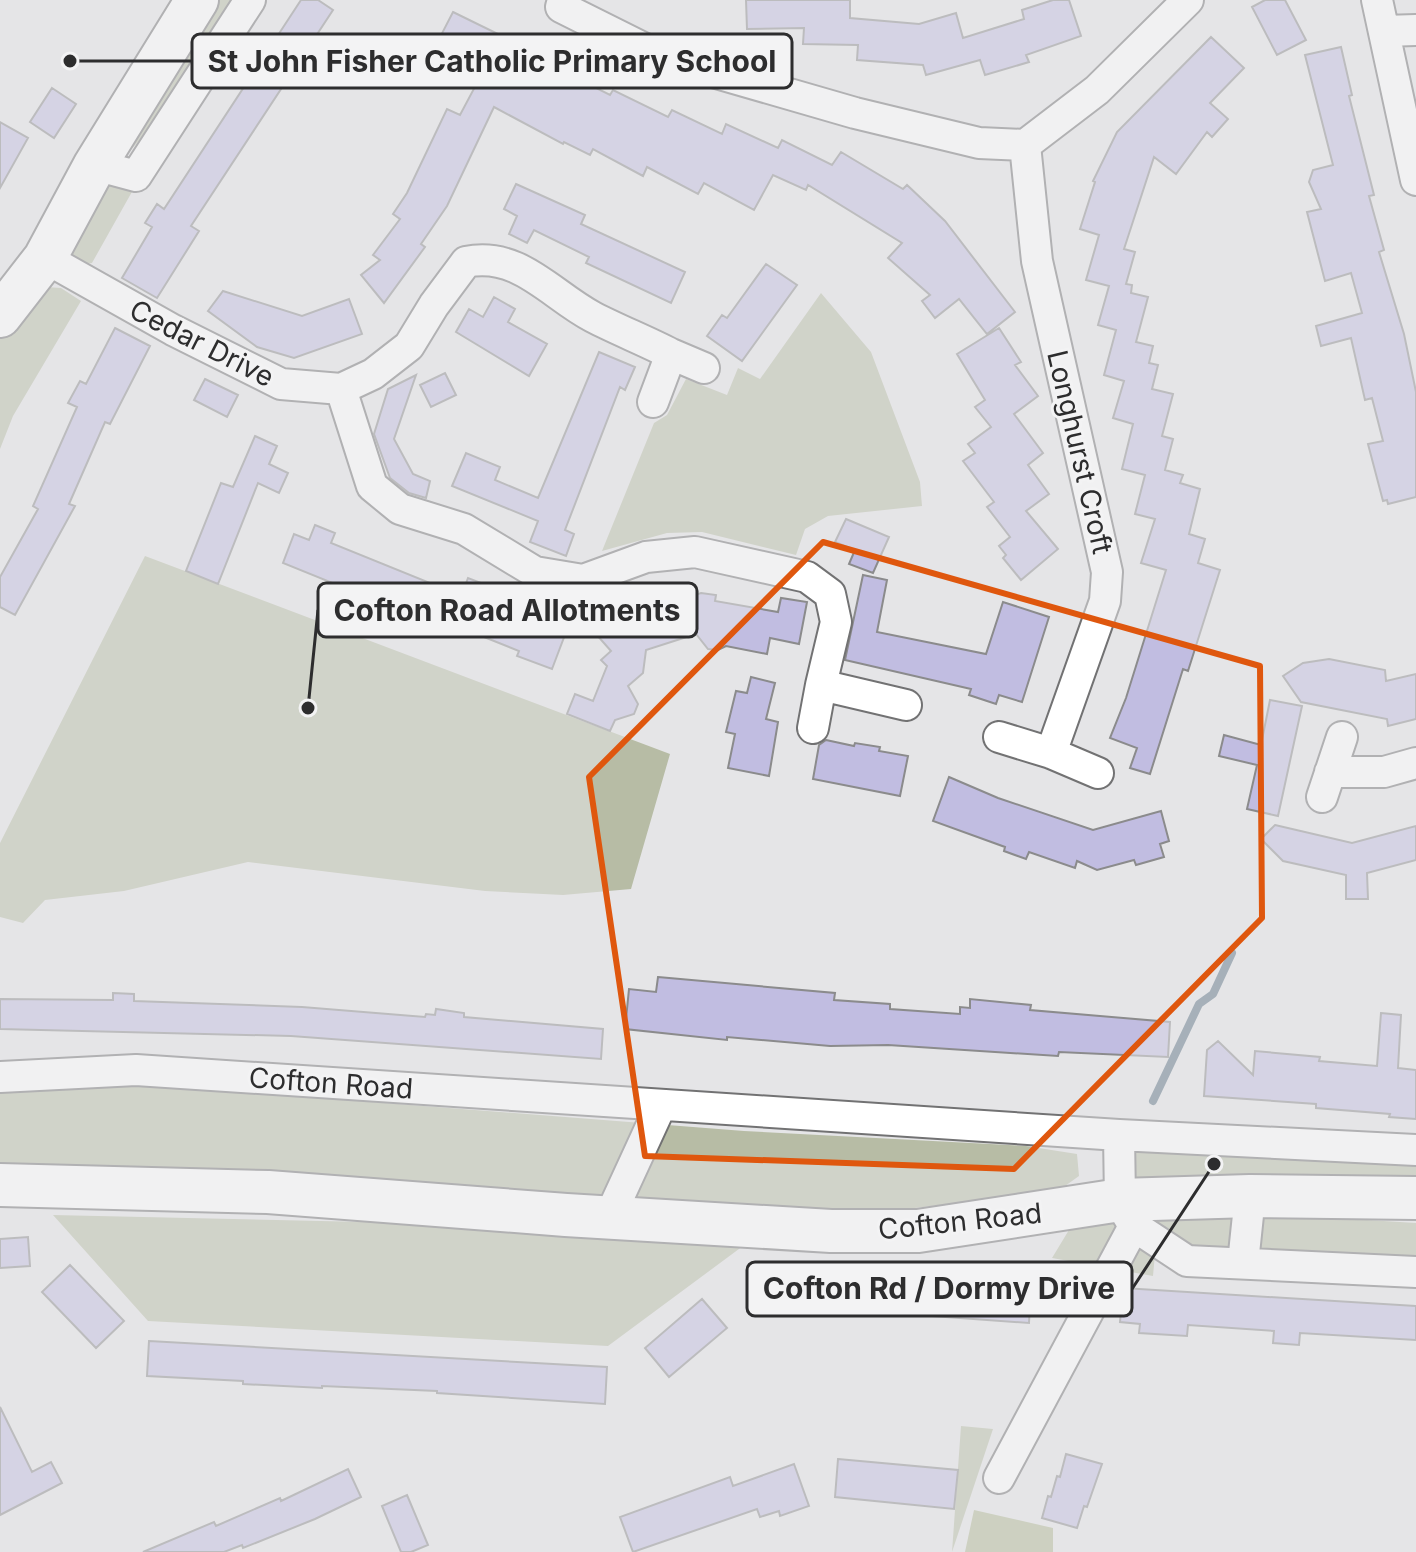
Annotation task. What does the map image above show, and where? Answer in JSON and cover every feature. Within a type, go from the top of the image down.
[{"type":"street","points":[[0,316],[45,258],[95,165],[197,0]]},
{"type":"street","points":[[95,165],[136,176],[250,0]]},
{"type":"street","points":[[563,0],[561,7],[661,57],[855,113],[979,143],[1025,145],[1097,90],[1188,0]]},
{"type":"street","points":[[1377,0],[1416,180]]},
{"type":"street","points":[[1384,31],[1416,30]]},
{"type":"street","name":"Longhurst Croft","points":[[1025,145],[1037,261],[1107,572],[1105,601],[1051,753]]},
{"type":"street","name":"Cedar Drive","points":[[45,258],[173,330],[281,384],[341,389]]},
{"type":"street","points":[[704,368],[590,316],[515,266],[483,258],[466,262],[409,346],[373,374],[341,389],[372,486],[400,509],[464,529],[535,572],[583,580],[646,557],[695,552],[807,577],[830,594],[836,622],[813,728]]},
{"type":"street","points":[[653,402],[671,354]]},
{"type":"street","points":[[821,685],[906,705]]},
{"type":"street","points":[[999,737],[1051,753],[1098,773]]},
{"type":"street","points":[[1342,737],[1326,785],[1416,763]]},
{"type":"street","name":"Cofton Road","points":[[0,1077],[136,1070],[1119,1135],[1416,1150]]},
{"type":"street","points":[[609,1218],[661,1105]]},
{"type":"street","points":[[999,1478],[1127,1213],[1119,1135]]},
{"type":"street","name":"Cofton Road","points":[[0,1185],[268,1192],[831,1231],[918,1231],[1127,1213],[1250,1196],[1416,1198]]},
{"type":"street","points":[[1243,1263],[1250,1196]]},
{"type":"street","points":[[1127,1213],[1187,1261],[1416,1272]]},
{"type":"highlighted area","points":[[823,542],[1260,666],[1262,918],[1014,1169],[645,1156],[589,777]]},
{"type":"green space","points":[[209,0],[232,0],[162,110],[124,155]]},
{"type":"green space","points":[[98,177],[133,190],[92,263],[85,264],[71,254],[69,241]]},
{"type":"green space","points":[[46,287],[61,288],[81,301],[13,416],[0,449],[0,337],[14,313]]},
{"type":"green space","points":[[821,293],[871,352],[920,482],[922,506],[828,516],[805,529],[796,555],[702,532],[667,533],[602,551],[654,423],[667,415],[686,379],[727,395],[738,368],[760,379]]},
{"type":"green space","points":[[145,556],[670,754],[631,889],[563,895],[485,891],[248,862],[124,891],[45,900],[23,923],[0,917],[0,843]]},
{"type":"green space","points":[[131,1083],[744,1131],[1026,1146],[1077,1154],[1079,1176],[1058,1191],[856,1215],[0,1171],[0,1089]]},
{"type":"green space","points":[[1134,1147],[1416,1164],[1416,1178],[1136,1178],[1127,1167]]},
{"type":"green space","points":[[1237,1212],[1416,1223],[1416,1264],[1155,1254],[1153,1276],[1052,1258],[1075,1220]]},
{"type":"green space","points":[[53,1215],[456,1224],[743,1246],[608,1346],[148,1321]]},
{"type":"green space","points":[[961,1426],[993,1429],[952,1552]]},
{"type":"green space","points":[[974,1510],[1053,1528],[1053,1552],[965,1552]]},
{"type":"building","points":[[301,0],[318,0],[333,10],[191,226],[199,231],[157,298],[122,278],[152,227],[145,223],[157,204],[164,209]]},
{"type":"building","points":[[746,0],[850,0],[850,18],[919,24],[956,13],[963,38],[1024,19],[1022,10],[1053,0],[1069,0],[1081,36],[1026,55],[1029,62],[985,75],[980,60],[926,75],[923,65],[857,60],[858,45],[803,44],[804,28],[747,29]]},
{"type":"building","points":[[1265,0],[1285,0],[1306,40],[1277,55],[1252,7]]},
{"type":"building","points":[[453,12],[502,36],[500,40],[610,95],[613,90],[668,117],[672,110],[722,134],[726,124],[778,148],[782,140],[832,165],[841,152],[903,189],[907,185],[945,221],[1015,312],[987,334],[959,299],[935,318],[922,301],[930,295],[888,258],[902,243],[808,185],[806,190],[773,175],[754,210],[704,183],[698,194],[647,167],[643,176],[593,149],[590,155],[563,144],[494,107],[447,206],[421,244],[425,247],[384,303],[361,275],[380,260],[373,255],[400,219],[393,214],[407,193],[447,109],[460,115],[485,68],[437,43]]},
{"type":"building","points":[[1211,37],[1244,68],[1210,103],[1228,119],[1212,137],[1207,132],[1176,174],[1154,157],[1124,249],[1135,252],[1126,284],[1132,285],[1131,293],[1148,297],[1136,342],[1153,346],[1149,363],[1158,365],[1152,389],[1173,394],[1162,436],[1173,439],[1165,470],[1183,475],[1180,483],[1200,489],[1189,534],[1205,539],[1198,563],[1220,570],[1188,671],[1183,669],[1150,774],[1130,768],[1137,748],[1110,738],[1126,698],[1166,570],[1141,563],[1155,519],[1135,514],[1145,475],[1122,469],[1133,424],[1113,418],[1124,381],[1104,375],[1116,330],[1098,325],[1109,286],[1086,280],[1099,235],[1080,229],[1093,181],[1117,132]]},
{"type":"building","points":[[1341,47],[1352,95],[1349,96],[1374,195],[1369,196],[1384,250],[1379,252],[1404,334],[1416,392],[1416,497],[1388,504],[1387,500],[1383,501],[1368,444],[1383,441],[1372,398],[1365,400],[1351,338],[1321,346],[1316,326],[1362,313],[1351,273],[1325,281],[1307,212],[1321,209],[1309,182],[1313,170],[1333,165],[1305,55]]},
{"type":"building","points":[[52,88],[76,104],[54,138],[30,122]]},
{"type":"building","points":[[0,122],[28,138],[0,188]]},
{"type":"building","points":[[516,184],[585,215],[581,224],[685,272],[671,303],[586,263],[589,257],[534,230],[527,243],[509,234],[517,216],[504,209]]},
{"type":"building","points":[[766,264],[797,285],[742,361],[707,336],[722,315],[727,318]]},
{"type":"building","points":[[223,291],[302,316],[349,299],[362,334],[294,358],[257,347],[208,311]]},
{"type":"building","points":[[494,297],[515,309],[508,322],[547,344],[529,376],[456,332],[469,309],[483,317]]},
{"type":"building","points":[[115,328],[150,346],[110,424],[105,422],[69,504],[75,506],[15,615],[0,607],[0,577],[38,509],[33,506],[77,407],[68,403],[80,381],[86,384]]},
{"type":"building","points":[[999,328],[1021,362],[1015,365],[1038,396],[1014,414],[1043,453],[1028,465],[1049,494],[1026,511],[1058,549],[1021,580],[1003,558],[1006,555],[999,546],[1010,537],[987,507],[994,502],[963,461],[975,453],[968,444],[991,427],[975,407],[985,400],[957,354]]},
{"type":"building","points":[[599,352],[635,367],[625,390],[620,387],[565,530],[574,534],[566,556],[530,542],[538,521],[452,486],[466,453],[500,467],[495,480],[538,498]]},
{"type":"building","points":[[445,373],[456,395],[431,407],[420,385]]},
{"type":"building","points":[[416,375],[394,439],[413,474],[430,481],[426,498],[409,493],[390,478],[374,434],[388,389]]},
{"type":"building","points":[[205,379],[238,395],[227,417],[194,400]]},
{"type":"building","points":[[255,436],[277,446],[269,464],[288,473],[279,493],[258,483],[218,584],[186,571],[221,483],[233,487]]},
{"type":"building","points":[[846,519],[889,537],[873,573],[849,564],[855,550],[835,542]]},
{"type":"building","points":[[315,525],[335,533],[331,543],[447,590],[462,594],[468,578],[515,596],[510,611],[566,632],[552,669],[517,656],[519,651],[474,633],[428,615],[426,621],[283,563],[294,534],[309,540]]},
{"type":"building","points":[[863,575],[887,580],[877,632],[986,654],[1003,602],[1049,617],[1022,702],[999,695],[996,704],[969,695],[971,689],[845,660]]},
{"type":"building","points":[[701,593],[716,595],[715,601],[778,612],[781,598],[807,602],[799,644],[770,638],[767,654],[726,646],[718,650],[708,649],[696,634],[646,650],[643,673],[628,686],[638,704],[634,714],[615,720],[610,731],[567,714],[575,694],[593,701],[607,666],[601,660],[611,651],[596,634],[615,617],[618,621]]},
{"type":"building","points":[[1329,659],[1385,670],[1386,681],[1416,674],[1416,719],[1388,726],[1387,719],[1301,702],[1283,676],[1303,663]]},
{"type":"building","points":[[751,677],[775,683],[766,719],[778,722],[769,776],[728,768],[735,734],[726,732],[736,691],[747,693]]},
{"type":"building","points":[[1270,700],[1302,706],[1278,816],[1247,809],[1257,765],[1219,756],[1224,735],[1261,745]]},
{"type":"building","points":[[826,740],[880,747],[879,751],[908,756],[900,796],[813,779],[819,745]]},
{"type":"building","points":[[949,777],[998,798],[1093,830],[1161,811],[1169,841],[1160,844],[1164,857],[1136,865],[1134,860],[1097,870],[1077,861],[1075,868],[1029,852],[1026,859],[1004,851],[1005,847],[933,821]]},
{"type":"building","points":[[1275,825],[1352,843],[1416,826],[1416,860],[1367,873],[1368,899],[1346,899],[1346,875],[1283,861],[1261,839]]},
{"type":"building","points":[[658,977],[835,993],[834,1000],[890,1004],[890,1009],[960,1014],[960,1007],[970,1008],[970,999],[1031,1005],[1030,1010],[1170,1022],[1168,1057],[1059,1052],[1058,1056],[888,1045],[830,1046],[727,1037],[727,1040],[625,1029],[629,989],[656,992]]},
{"type":"building","points":[[113,993],[134,994],[134,1001],[302,1007],[425,1017],[426,1014],[435,1015],[436,1009],[464,1013],[464,1017],[603,1029],[601,1059],[291,1036],[0,1029],[0,999],[113,1000]]},
{"type":"building","points":[[1381,1013],[1401,1015],[1398,1068],[1416,1070],[1416,1119],[1316,1108],[1316,1104],[1204,1096],[1207,1050],[1218,1041],[1253,1075],[1255,1051],[1377,1066]]},
{"type":"building","points":[[28,1237],[30,1266],[0,1268],[0,1239]]},
{"type":"building","points":[[70,1265],[124,1321],[96,1348],[42,1292]]},
{"type":"building","points":[[757,1267],[951,1282],[951,1279],[1031,1283],[1029,1323],[835,1309],[835,1312],[755,1308]]},
{"type":"building","points":[[1123,1288],[1416,1306],[1416,1340],[1300,1333],[1299,1345],[1273,1343],[1274,1331],[1188,1325],[1187,1336],[1139,1333],[1140,1324],[1120,1322]]},
{"type":"building","points":[[702,1299],[727,1328],[669,1377],[645,1348]]},
{"type":"building","points":[[149,1341],[607,1367],[605,1404],[437,1391],[243,1384],[243,1381],[147,1376]]},
{"type":"building","points":[[0,1407],[32,1472],[51,1462],[62,1483],[0,1515]]},
{"type":"building","points":[[1066,1454],[1102,1464],[1077,1528],[1042,1518],[1048,1496],[1051,1497],[1057,1476],[1060,1477]]},
{"type":"building","points":[[838,1459],[958,1470],[954,1509],[835,1497]]},
{"type":"building","points":[[794,1464],[809,1506],[780,1516],[779,1511],[760,1517],[757,1509],[633,1552],[620,1517],[730,1477],[733,1486]]},
{"type":"building","points":[[348,1469],[361,1497],[315,1519],[243,1548],[242,1545],[224,1552],[143,1552],[214,1522],[216,1526],[280,1498],[281,1501]]},
{"type":"building","points":[[407,1495],[428,1545],[411,1552],[401,1552],[382,1506]]},
{"type":"waterway","points":[[1153,1101],[1199,1004],[1213,994],[1232,953]]},
{"type":"place","name":"St John Fisher Catholic Primary School","points":[[70,61]]},
{"type":"place","name":"Cofton Road Allotments","points":[[308,708]]},
{"type":"place","name":"Cofton Rd / Dormy Drive","points":[[1214,1164]]}]
